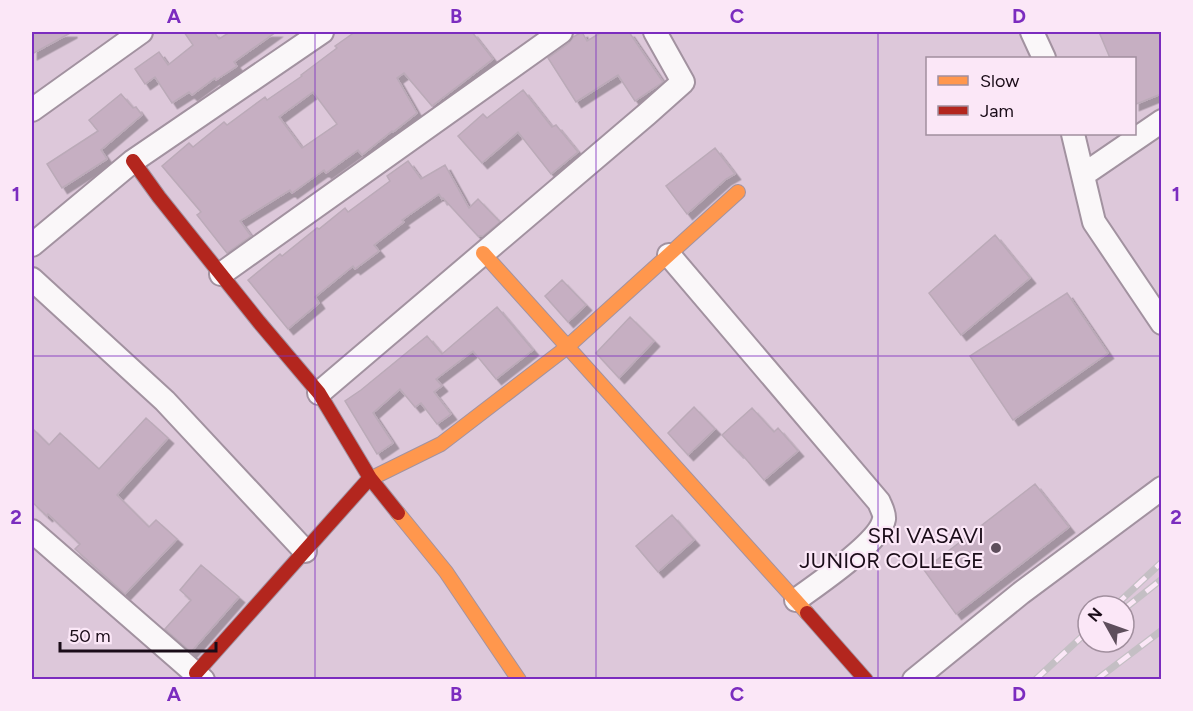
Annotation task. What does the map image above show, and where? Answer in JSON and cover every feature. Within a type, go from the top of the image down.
[{"type":"street","points":[[32,110],[141,32]]},
{"type":"street","points":[[32,245],[133,161],[322,32]]},
{"type":"street","points":[[221,274],[561,32]]},
{"type":"street","points":[[319,393],[683,82],[655,32]]},
{"type":"street","points":[[1032,32],[1044,57]]},
{"type":"street","points":[[1083,175],[1161,120]]},
{"type":"street","points":[[1072,135],[1094,222],[1161,323]]},
{"type":"street","points":[[133,161],[259,322],[319,393],[370,478],[447,572],[519,680]]},
{"type":"street","points":[[32,531],[199,676],[370,478],[441,444],[566,348],[738,192]]},
{"type":"street","points":[[483,253],[866,680]]},
{"type":"street","points":[[669,255],[879,502],[884,518],[878,533],[846,564],[796,600]]},
{"type":"street","points":[[32,279],[165,401],[305,551]]},
{"type":"street","points":[[914,680],[1022,593],[1161,488]]},
{"type":"building","points":[[32,32],[72,32],[32,54]]},
{"type":"building","points":[[184,32],[214,32],[219,39],[230,32],[276,32],[234,62],[237,66],[216,80],[215,78],[192,95],[189,92],[172,103],[155,77],[145,84],[135,69],[159,52],[168,65],[193,45]]},
{"type":"building","points":[[355,32],[472,32],[493,59],[432,106],[404,73],[397,78],[417,113],[362,155],[358,150],[326,173],[324,170],[292,193],[290,190],[240,221],[251,236],[227,253],[197,215],[201,212],[162,166],[189,143],[193,147],[224,122],[227,125],[265,97],[267,100],[302,76],[337,48],[335,46]],"holes":[[[313,92],[337,124],[302,148],[279,117]]]},
{"type":"building","points":[[582,32],[587,41],[602,32],[629,32],[663,82],[635,101],[618,75],[576,102],[548,58]]},
{"type":"building","points":[[1099,32],[1161,32],[1161,94],[1136,104],[1136,57],[1110,57]]},
{"type":"building","points":[[523,90],[552,127],[556,125],[578,152],[551,174],[518,132],[482,163],[458,136],[483,114],[487,118]]},
{"type":"building","points":[[121,94],[142,115],[101,150],[107,159],[62,188],[47,164],[98,131],[89,120]]},
{"type":"building","points":[[715,148],[735,174],[726,179],[687,214],[666,186]]},
{"type":"building","points":[[408,161],[421,179],[445,165],[469,208],[478,199],[500,222],[483,236],[478,236],[439,194],[402,220],[404,222],[374,245],[379,251],[355,269],[353,266],[315,297],[319,303],[288,329],[248,280],[280,254],[282,256],[345,208],[348,212],[390,181],[387,176]]},
{"type":"building","points":[[995,235],[1030,278],[961,335],[929,293]]},
{"type":"building","points":[[562,280],[586,305],[568,322],[545,296]]},
{"type":"building","points":[[1067,293],[1108,353],[1013,420],[970,356]]},
{"type":"building","points":[[497,307],[533,350],[496,379],[473,351],[436,379],[442,386],[434,392],[451,414],[437,424],[421,403],[415,407],[400,389],[373,413],[393,443],[377,454],[345,401],[427,336],[442,354]]},
{"type":"building","points":[[630,317],[654,341],[619,378],[596,353]]},
{"type":"building","points":[[694,407],[715,429],[688,455],[668,433]]},
{"type":"building","points":[[752,408],[774,432],[778,428],[798,451],[764,480],[722,435]]},
{"type":"building","points":[[146,418],[168,438],[117,495],[149,527],[156,520],[177,539],[125,594],[75,549],[80,544],[32,502],[32,428],[49,445],[60,433],[99,469]]},
{"type":"building","name":"SRI VASAVI JUNIOR COLLEGE","points":[[1035,484],[1069,527],[956,614],[924,570]]},
{"type":"building","points":[[672,515],[694,540],[658,572],[636,546]]},
{"type":"building","points":[[201,565],[239,597],[191,652],[165,629],[191,600],[180,590]]},
{"type":"railway","points":[[1128,594],[1162,562]]},
{"type":"railway","points":[[1136,600],[1162,579]]},
{"type":"railway","points":[[1096,680],[1162,630]]},
{"type":"railway","points":[[1035,680],[1076,642]]},
{"type":"traffic: slow","points":[[368,480],[441,444],[566,348],[738,192]]},
{"type":"traffic: slow","points":[[483,253],[807,613]]},
{"type":"traffic: slow","points":[[398,513],[446,572],[519,680]]},
{"type":"traffic: jam","points":[[133,161],[259,322],[319,393],[370,478],[398,513]]},
{"type":"traffic: jam","points":[[196,673],[368,480]]},
{"type":"traffic: jam","points":[[807,613],[866,680]]},
{"type":"place","name":"SRI VASAVI JUNIOR COLLEGE","points":[[996,548]]}]
